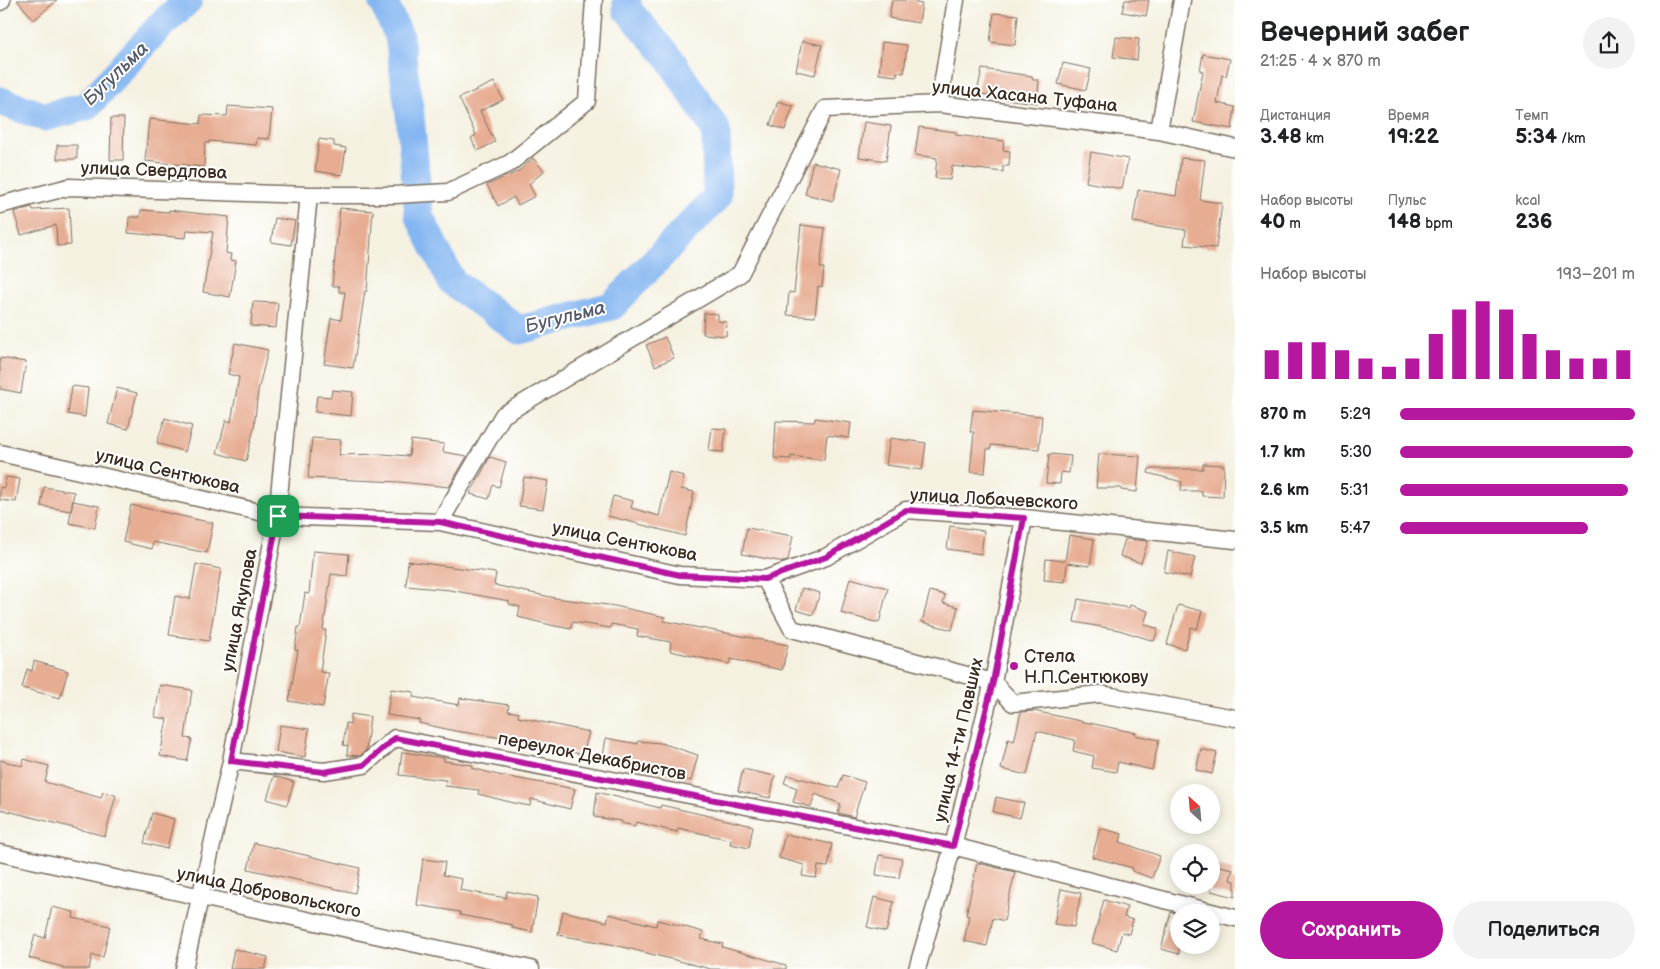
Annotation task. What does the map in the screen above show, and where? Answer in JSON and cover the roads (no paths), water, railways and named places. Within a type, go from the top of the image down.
[{"type":"street","name":"улица Свердлова","points":[[0,205],[69,187],[309,195],[394,195],[448,192],[510,163],[587,102],[594,0]]},
{"type":"street","points":[[939,104],[956,0]]},
{"type":"street","points":[[1160,131],[1182,0]]},
{"type":"street","name":"улица Хасана Туфана","points":[[440,522],[503,415],[740,274],[825,109],[939,104],[1160,131],[1235,148]]},
{"type":"street","name":"улица Якупова","points":[[184,969],[231,761],[278,516],[309,195]]},
{"type":"street","name":"улица Сентюкова","points":[[0,453],[278,516],[440,522],[680,575],[765,579]]},
{"type":"street","name":"улица Лобачевского","points":[[765,579],[826,557],[906,510],[1024,518],[1235,540]]},
{"type":"street","name":"улица 14-ти Павших","points":[[917,969],[953,846],[993,682],[1024,518]]},
{"type":"street","points":[[765,579],[792,629],[993,682],[1013,703],[1100,694],[1235,718]]},
{"type":"street","name":"переулок Декабристов","points":[[231,761],[324,772],[364,765],[395,738],[953,846]]},
{"type":"street","points":[[953,846],[1235,918]]},
{"type":"street","name":"улица Добровольского","points":[[0,853],[531,969]]},
{"type":"waterway","name":"Бугульма","points":[[0,101],[45,117],[87,106],[160,26],[188,0]]},
{"type":"waterway","name":"Бугульма","points":[[382,0],[399,36],[410,115],[419,216],[452,282],[519,330],[612,306],[717,197],[716,130],[668,56],[627,9],[627,0]]},
{"type":"place","name":"Стела Н.П.Сентюкову","points":[[1014,666]]}]
